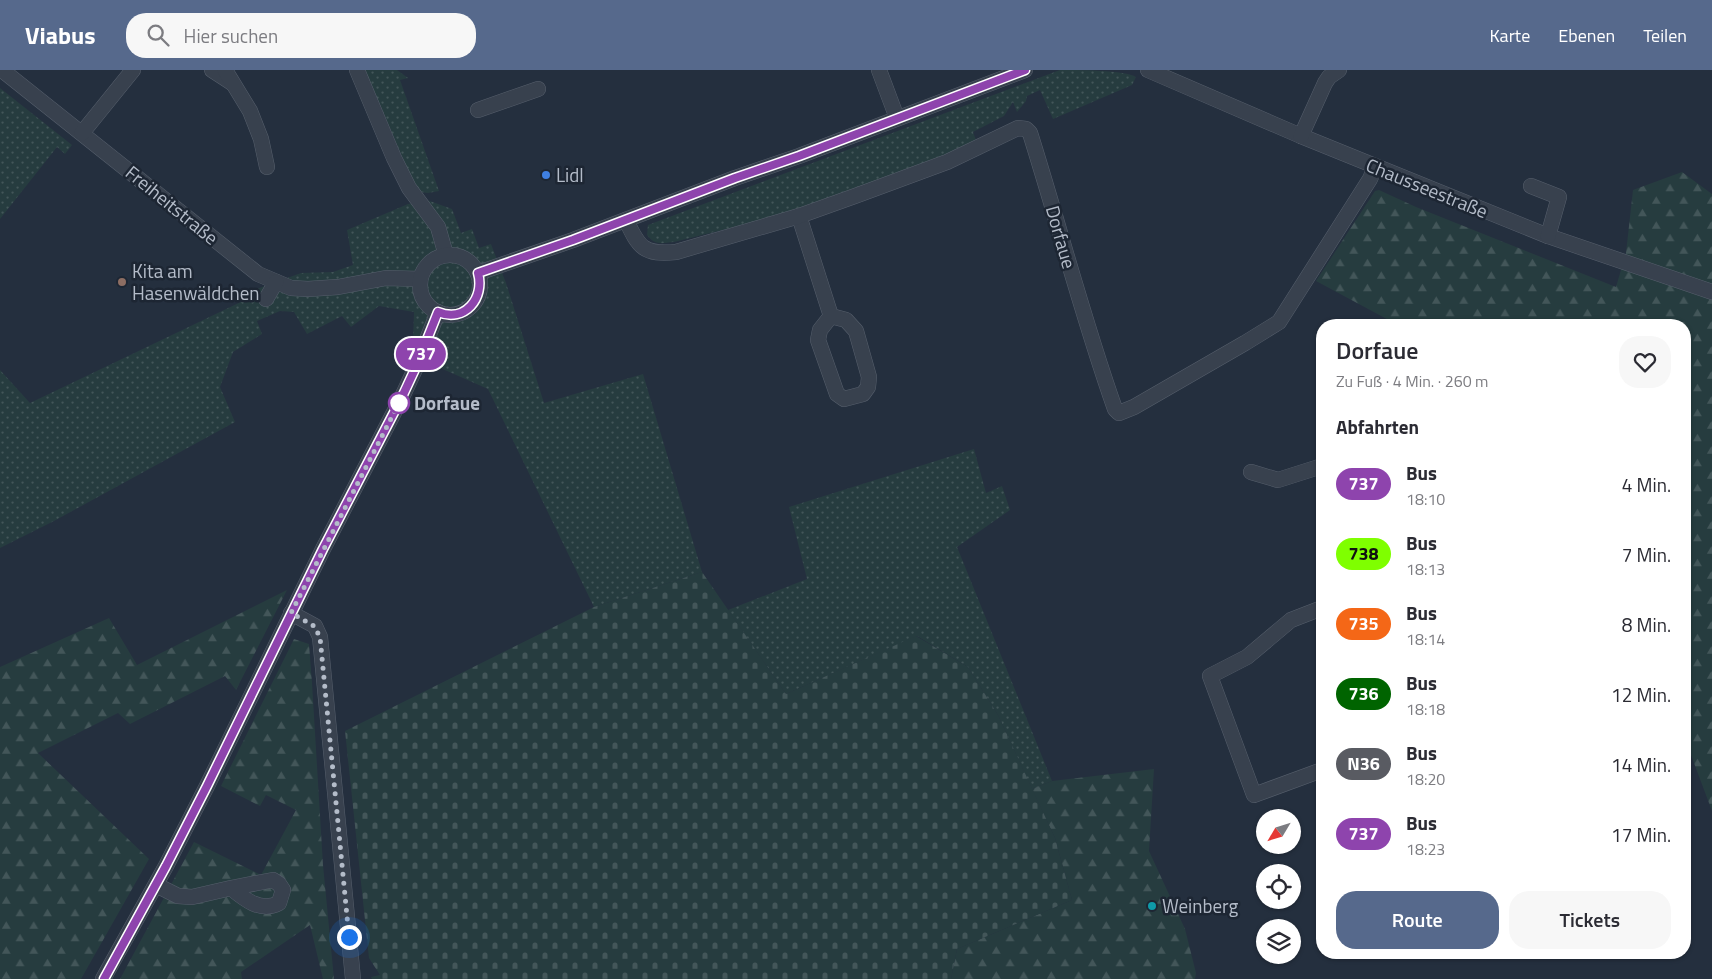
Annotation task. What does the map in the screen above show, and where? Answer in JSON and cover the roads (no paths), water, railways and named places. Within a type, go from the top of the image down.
[{"type":"street","name":"Freiheitstraße","points":[[2,70],[258,274],[291,288],[323,290],[386,278],[420,279]]},
{"type":"street","points":[[82,133],[134,70]]},
{"type":"street","points":[[212,70],[228,76],[253,118],[261,139],[267,167]]},
{"type":"street","points":[[357,70],[409,188],[438,227],[446,255]]},
{"type":"street","points":[[879,70],[897,118]]},
{"type":"street","points":[[478,273],[799,156],[1025,70]]},
{"type":"street","name":"Chausseestraße","points":[[1148,70],[1375,167],[1548,236],[1712,292]]},
{"type":"street","points":[[1301,136],[1329,76],[1339,70]]},
{"type":"street","points":[[478,110],[538,89]]},
{"type":"street","name":"Dorfaue","points":[[626,220],[637,240],[645,249],[657,254],[685,250],[799,216],[947,162],[1018,128],[1026,129],[1030,134],[1049,195],[1083,313],[1115,410],[1119,413],[1246,343],[1279,322],[1370,179],[1375,167]]},
{"type":"street","points":[[1531,186],[1560,196],[1548,236]]},
{"type":"street","points":[[799,216],[831,316]]},
{"type":"street","points":[[440,256],[459,256],[474,267],[478,273],[480,285],[478,297],[470,307],[459,314],[452,315],[438,312],[429,307],[422,297],[420,279],[422,273],[429,263],[440,256]]},
{"type":"street","points":[[266,299],[276,282]]},
{"type":"street","points":[[104,979],[156,885],[207,786],[291,613],[402,397],[438,312]]},
{"type":"street","points":[[831,316],[846,320],[856,331],[869,377],[868,387],[863,394],[844,399],[837,394],[818,340],[820,330],[831,316]]},
{"type":"street","points":[[1251,472],[1278,480],[1316,468]]},
{"type":"street","points":[[1316,611],[1290,620],[1247,657],[1210,676],[1254,796],[1316,772]]},
{"type":"street","points":[[291,613],[314,626],[320,637],[353,979]]},
{"type":"street","points":[[156,885],[178,896],[192,896],[230,888]]},
{"type":"place","name":"Lidl","points":[[546,175]]},
{"type":"place","name":"Kita am Hasenwäldchen","points":[[122,282]]},
{"type":"place","name":"Dorfaue","points":[[399,403]]},
{"type":"place","name":"Weinberg","points":[[1152,906]]}]
